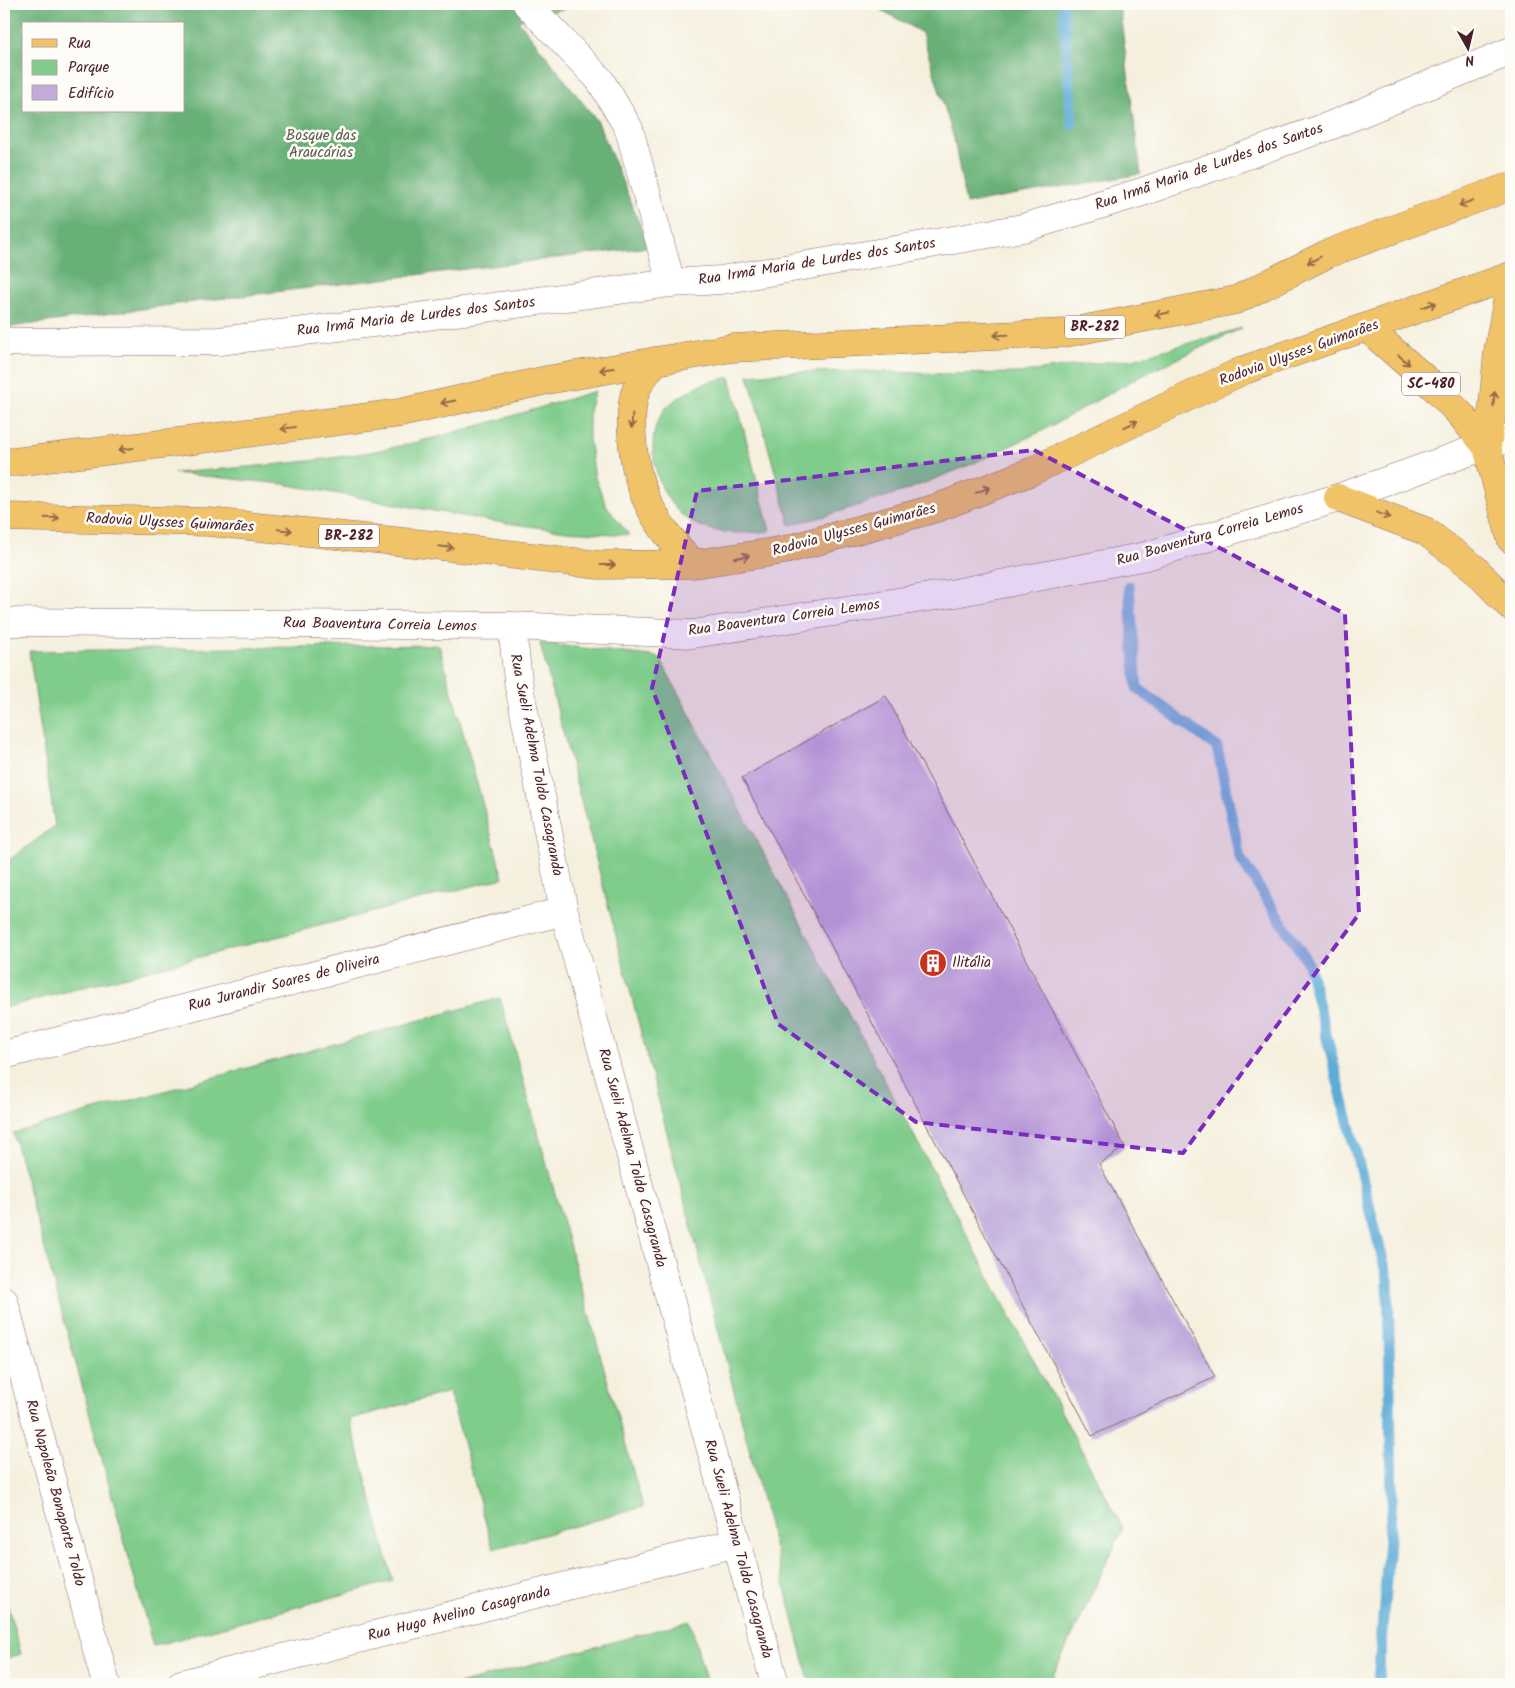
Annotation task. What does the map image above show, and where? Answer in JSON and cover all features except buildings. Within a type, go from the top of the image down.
[{"type":"main road","name":"BR-282","points":[[4,462],[400,413],[547,380],[732,348],[1065,333],[1236,300],[1327,254],[1511,186]]},
{"type":"main road","name":"Rodovia Ulysses Guimarães","points":[[4,517],[209,522],[599,565],[694,564],[785,550],[938,508],[1030,472],[1244,370],[1511,276]]},
{"type":"main road","name":"SC-480","points":[[1511,280],[1498,351],[1493,406],[1511,539]]},
{"type":"main road","name":"SC-480","points":[[1367,328],[1434,386],[1461,415],[1499,442]]},
{"type":"main road","points":[[655,361],[636,390],[631,419],[633,456],[642,492],[656,519],[674,545],[694,564]]},
{"type":"main road","points":[[1338,498],[1425,531],[1474,568],[1511,607]]},
{"type":"street","points":[[527,4],[600,80],[629,129],[671,283]]},
{"type":"street","name":"Rua Irmã Maria de Lurdes dos Santos","points":[[4,342],[219,341],[389,322],[671,283],[722,280],[1023,228],[1142,192],[1332,125],[1511,51]]},
{"type":"street","name":"Rua Boaventura Correia Lemos","points":[[4,622],[512,626],[693,634],[955,592],[1146,556],[1338,498],[1499,442]]},
{"type":"street","name":"Rua Sueli Adelma Toldo Casagranda","points":[[512,626],[518,681],[564,911],[775,1684]]},
{"type":"street","name":"Rua Jurandir Soares de Oliveira","points":[[4,1055],[564,911]]},
{"type":"street","name":"Rua Napoleão Bonaparte Toldo","points":[[4,1301],[106,1684]]},
{"type":"street","name":"Rua Hugo Avelino Casagranda","points":[[181,1684],[736,1543]]},
{"type":"highlighted area","points":[[1034,450],[1345,614],[1359,914],[1183,1153],[916,1122],[778,1024],[652,688],[697,491]]},
{"type":"green space","name":"Bosque das Araucárias","points":[[4,4],[583,4],[518,20],[598,122],[649,247],[200,301],[4,328]]},
{"type":"green space","points":[[871,4],[1119,4],[1141,174],[966,204],[954,139],[922,33]]},
{"type":"green space","points":[[1242,328],[1135,379],[1044,430],[972,464],[907,490],[790,525],[748,375],[861,371],[942,374],[1019,373],[1133,359]]},
{"type":"green space","points":[[730,377],[770,531],[740,533],[720,531],[692,522],[673,506],[665,494],[656,468],[653,441],[658,421],[665,409],[676,399],[700,385]]},
{"type":"green space","points":[[595,391],[589,411],[589,439],[595,478],[607,507],[629,535],[567,531],[490,521],[283,484],[174,473],[307,461],[386,449],[465,430]]},
{"type":"green space","points":[[540,643],[659,657],[1123,1528],[1049,1684],[810,1684]]},
{"type":"green space","points":[[439,645],[503,878],[4,1008],[4,864],[55,826],[29,651]]},
{"type":"green space","points":[[500,998],[643,1507],[493,1549],[449,1392],[350,1419],[393,1581],[153,1646],[13,1133]]},
{"type":"green space","points":[[4,1591],[21,1654],[4,1659]]},
{"type":"green space","points":[[690,1621],[707,1684],[459,1684]]},
{"type":"waterway","points":[[1063,4],[1072,124]]},
{"type":"waterway","points":[[1129,586],[1137,688],[1217,747],[1240,858],[1308,963],[1388,1280],[1392,1500],[1378,1684]]},
{"type":"place","name":"Ilitália","points":[[933,963]]}]
